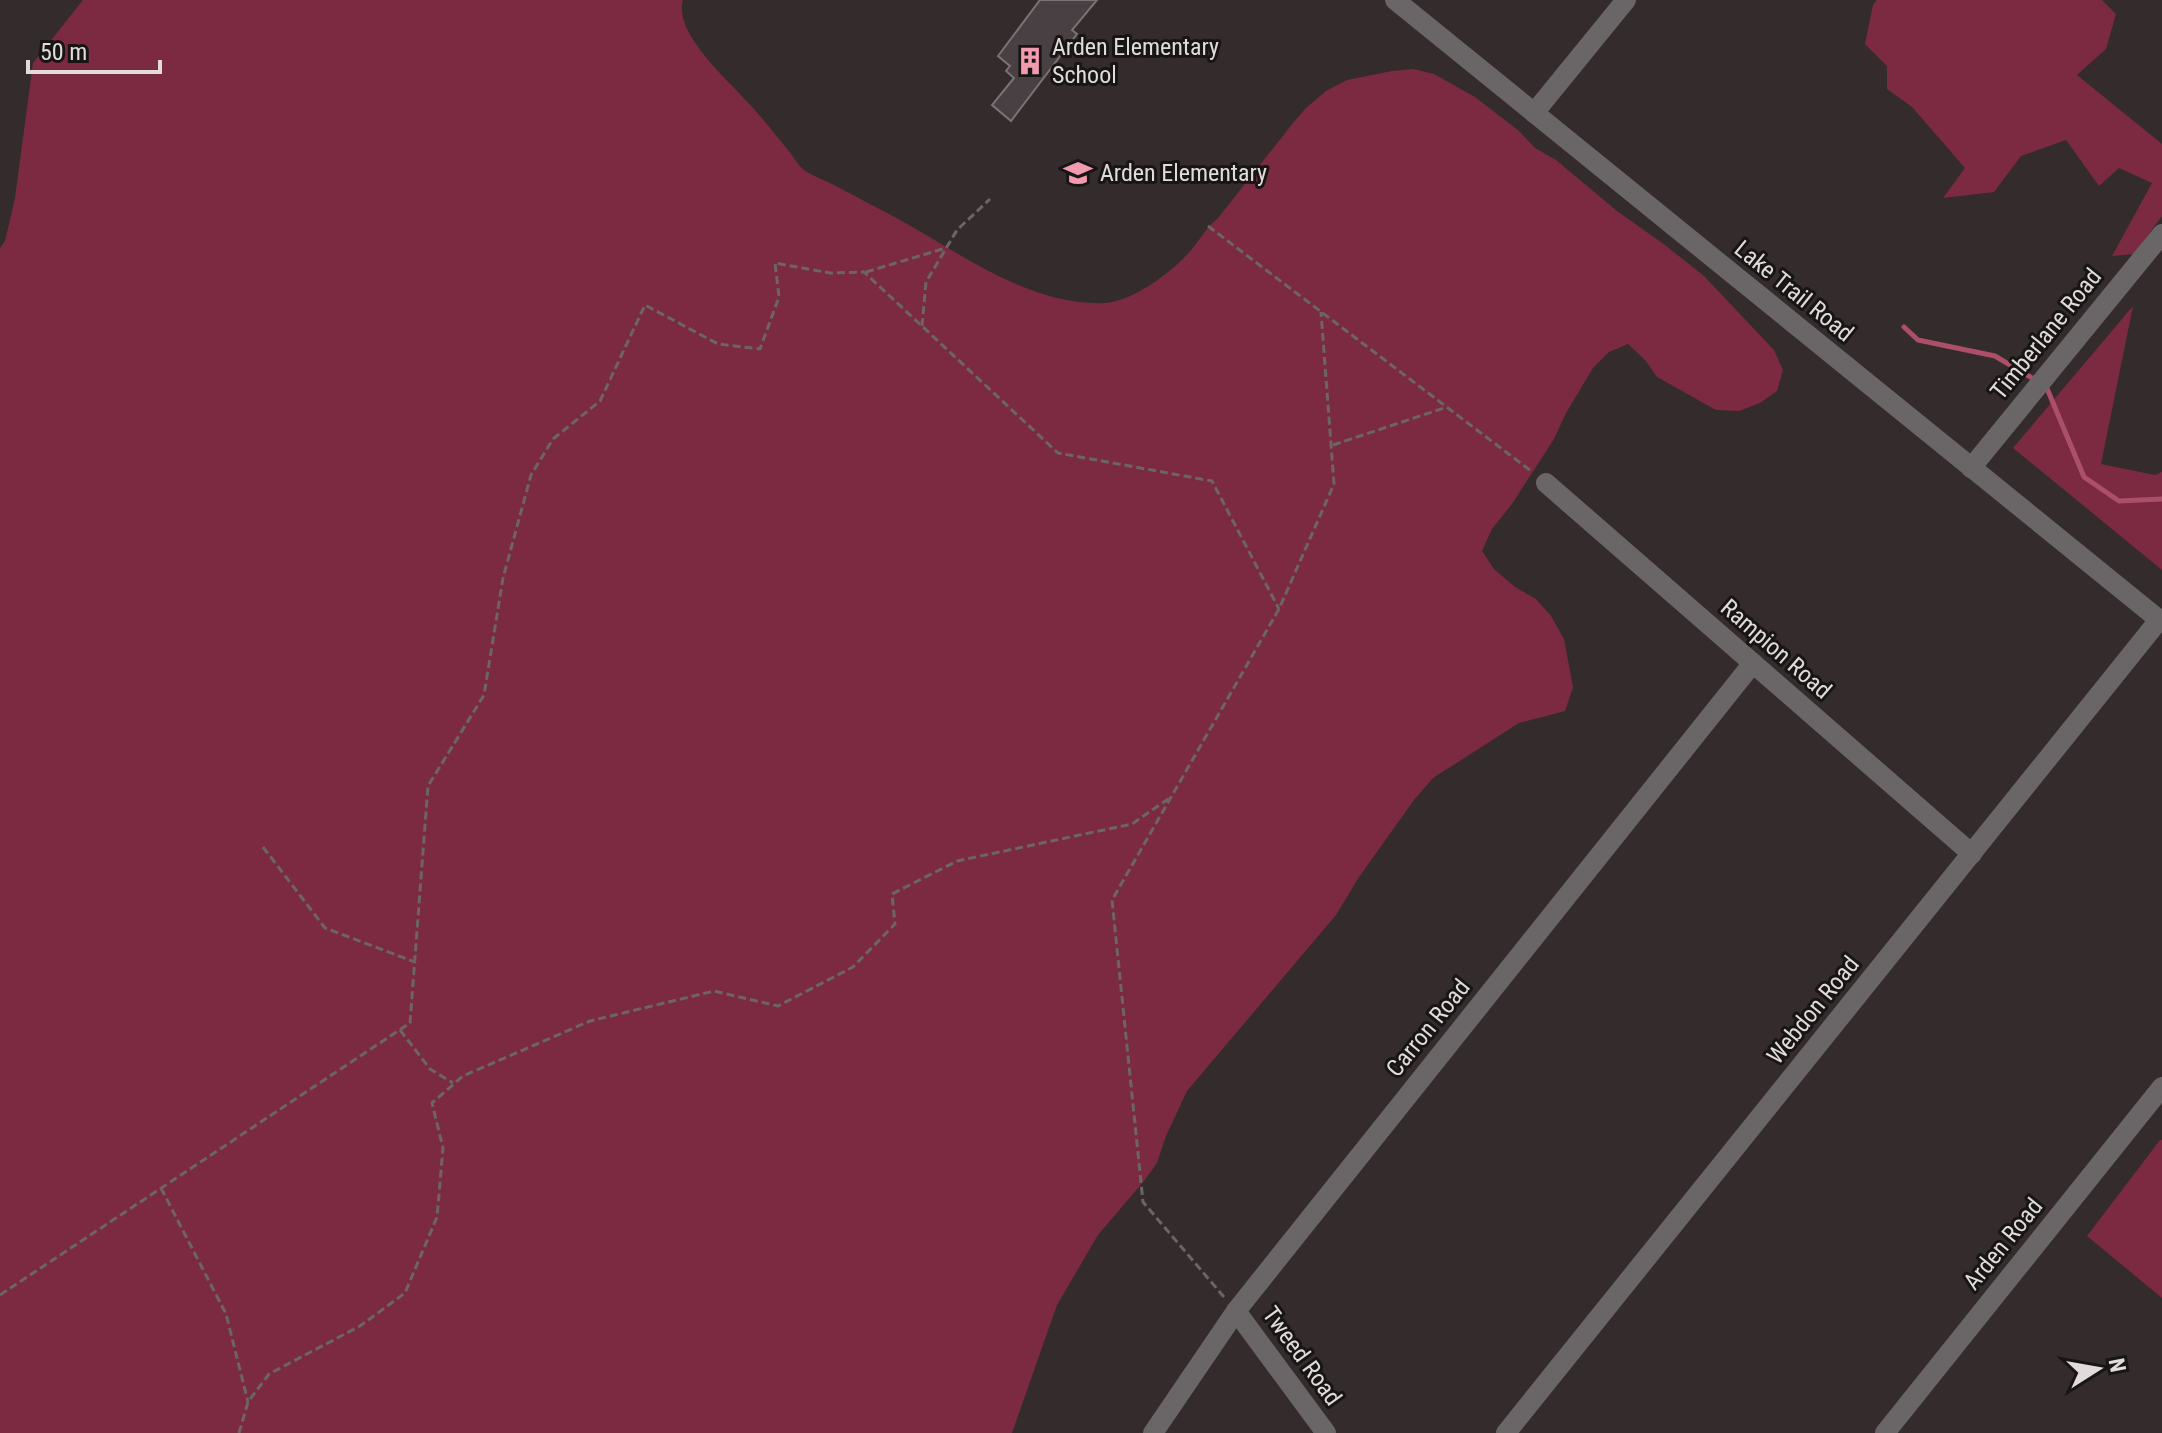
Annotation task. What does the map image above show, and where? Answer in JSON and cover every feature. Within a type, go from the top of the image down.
[{"type":"street","name":"Lake Trail Road","points":[[1395,0],[2160,621]]},
{"type":"street","points":[[1534,113],[1626,0]]},
{"type":"street","name":"Timberlane Road","points":[[1971,468],[2162,234]]},
{"type":"street","name":"Rampion Road","points":[[1546,483],[1972,854]]},
{"type":"street","name":"Webdon Road","points":[[1506,1433],[2160,621]]},
{"type":"street","name":"Carron Road","points":[[1153,1433],[1236,1311],[1753,663]]},
{"type":"street","name":"Arden Road","points":[[1885,1433],[2162,1087]]},
{"type":"street","name":"Tweed Road","points":[[1236,1311],[1326,1433]]},
{"type":"path","points":[[922,326],[926,282],[957,230],[990,199]]},
{"type":"path","points":[[1208,226],[1546,483]]},
{"type":"path","points":[[0,1295],[410,1023],[428,786],[484,695],[503,578],[531,475],[553,439],[600,401],[645,305],[718,344],[760,349],[779,297],[775,263],[830,273],[864,272],[946,248]]},
{"type":"path","points":[[864,272],[1058,453],[1212,481],[1279,609]]},
{"type":"path","points":[[1236,1311],[1143,1202],[1112,900],[1279,609],[1334,484],[1321,312]]},
{"type":"path","points":[[1331,446],[1447,407]]},
{"type":"path","points":[[239,1433],[248,1402],[269,1374],[360,1326],[405,1293],[437,1217],[443,1148],[432,1103],[463,1076],[590,1021],[714,991],[778,1006],[853,967],[895,924],[892,894],[957,861],[1132,824],[1171,797]]},
{"type":"path","points":[[263,847],[325,928],[415,962]]},
{"type":"path","points":[[400,1030],[430,1069],[454,1084]]},
{"type":"path","points":[[161,1188],[226,1314],[248,1402]]},
{"type":"shaded area","points":[[83,0],[683,0],[684,22],[693,40],[803,169],[992,273],[1047,296],[1076,302],[1117,301],[1142,290],[1167,273],[1218,218],[1306,108],[1326,91],[1347,80],[1413,69],[1434,74],[1475,97],[1519,131],[1535,148],[1556,160],[1617,211],[1704,276],[1774,350],[1783,370],[1777,391],[1760,403],[1739,411],[1716,410],[1657,377],[1628,344],[1609,352],[1593,368],[1554,439],[1492,529],[1482,551],[1494,569],[1515,587],[1536,599],[1551,616],[1564,639],[1573,687],[1565,711],[1519,723],[1433,778],[1359,877],[1336,915],[1187,1091],[1157,1163],[1098,1235],[1057,1305],[1012,1433],[0,1433],[0,248],[5,241],[15,198],[33,63]]},
{"type":"shaded area","points":[[1877,0],[2102,0],[2116,14],[2106,49],[2077,75],[2162,144],[2162,216],[2134,254],[2112,256],[2152,183],[2119,168],[2099,186],[2066,140],[2021,156],[1994,192],[1943,198],[1965,168],[1912,107],[1887,89],[1887,66],[1865,44],[1873,5]]},
{"type":"shaded area","points":[[2133,306],[2101,464],[2155,475],[2162,472],[2162,570],[2013,448]]},
{"type":"shaded area","points":[[2162,1140],[2162,1298],[2087,1236]]},
{"type":"building","name":"Arden Elementary School","points":[[1040,0],[1097,0],[1072,30],[1077,34],[1011,121],[992,105],[1014,78],[1006,71],[1010,66],[998,56]]},
{"type":"waterway","points":[[1904,327],[1918,340],[1995,356],[2037,381]]},
{"type":"waterway","points":[[2046,386],[2084,477],[2119,501],[2162,499]]},
{"type":"place","name":"Arden Elementary School","points":[[1030,61]]},
{"type":"place","name":"Arden Elementary","points":[[1078,173]]}]
